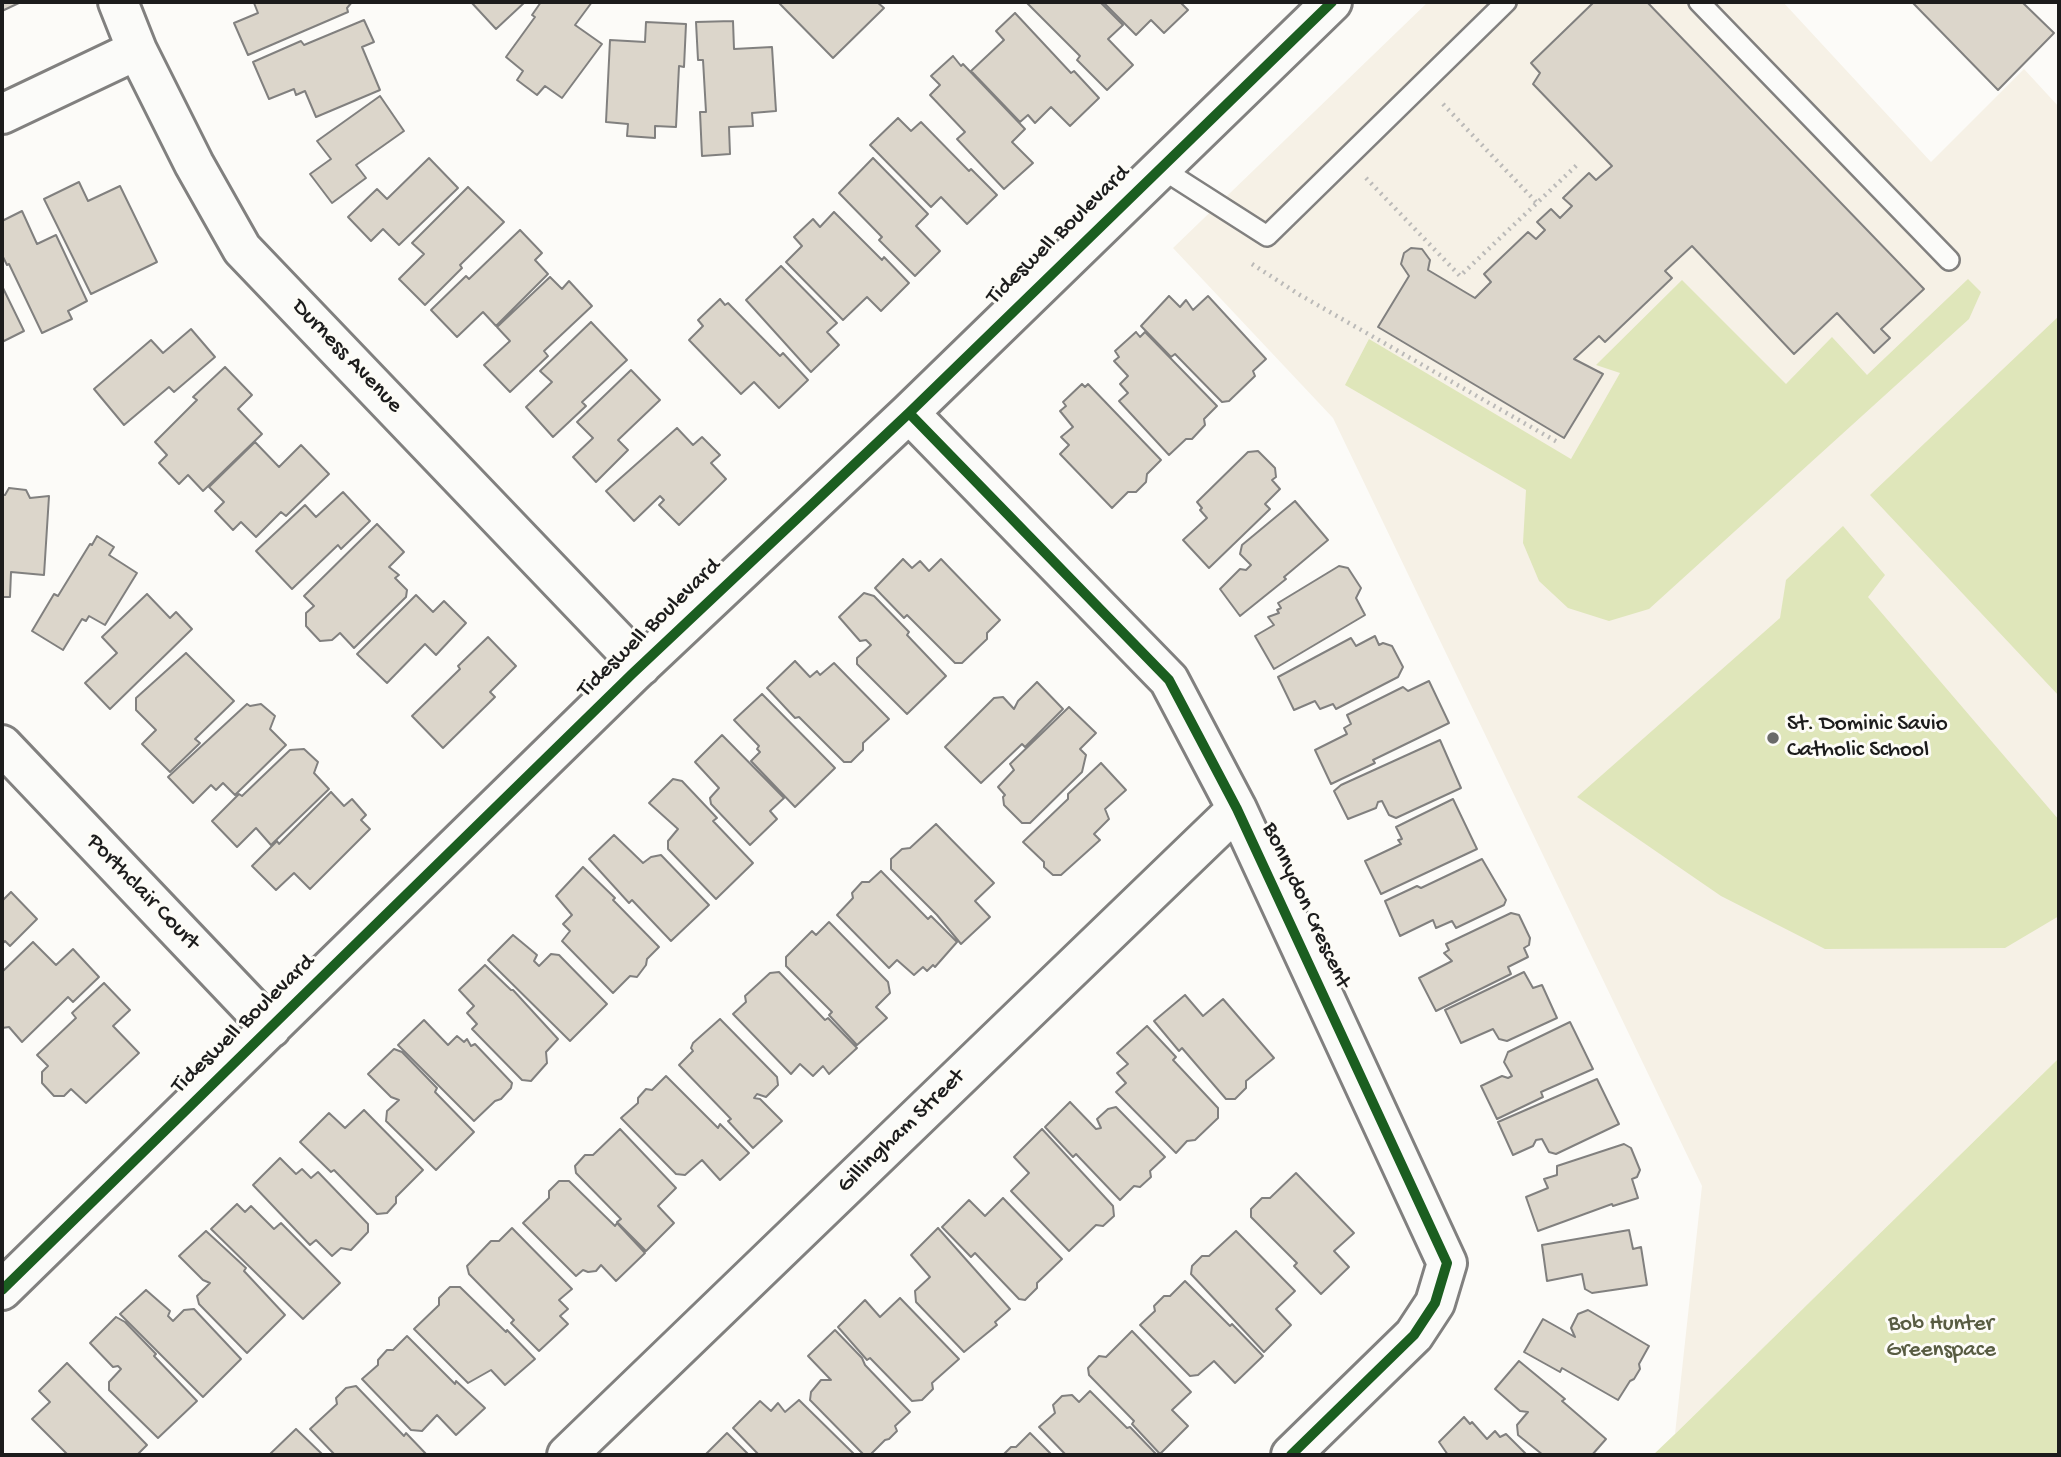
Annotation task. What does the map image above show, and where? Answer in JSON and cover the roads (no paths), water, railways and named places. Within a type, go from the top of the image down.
[{"type":"street","name":"Durness Avenue","points":[[118,2],[137,50],[194,164],[242,249],[641,666]]},
{"type":"street","name":"Tideswell Boulevard","points":[[2,1290],[641,666],[909,413],[1158,167],[1332,2]]},
{"type":"street","points":[[2,114],[137,50]]},
{"type":"street","name":"Bonnydon Crescent","points":[[909,413],[1169,680],[1237,809],[1447,1263],[1435,1303],[1414,1335],[1291,1455]]},
{"type":"street","name":"Porthclair Court","points":[[5,756],[271,1028]]},
{"type":"street","name":"Gillingham Street","points":[[566,1455],[1237,809]]},
{"type":"lane","points":[[1158,167],[1267,236],[1506,2]]},
{"type":"lane","points":[[1699,2],[1948,260]]},
{"type":"place","name":"St. Dominic Savio Catholic School","points":[[1773,738]]},
{"type":"park label","name":"Bob Hunter Greenspace","points":[[1941,1338]]}]
